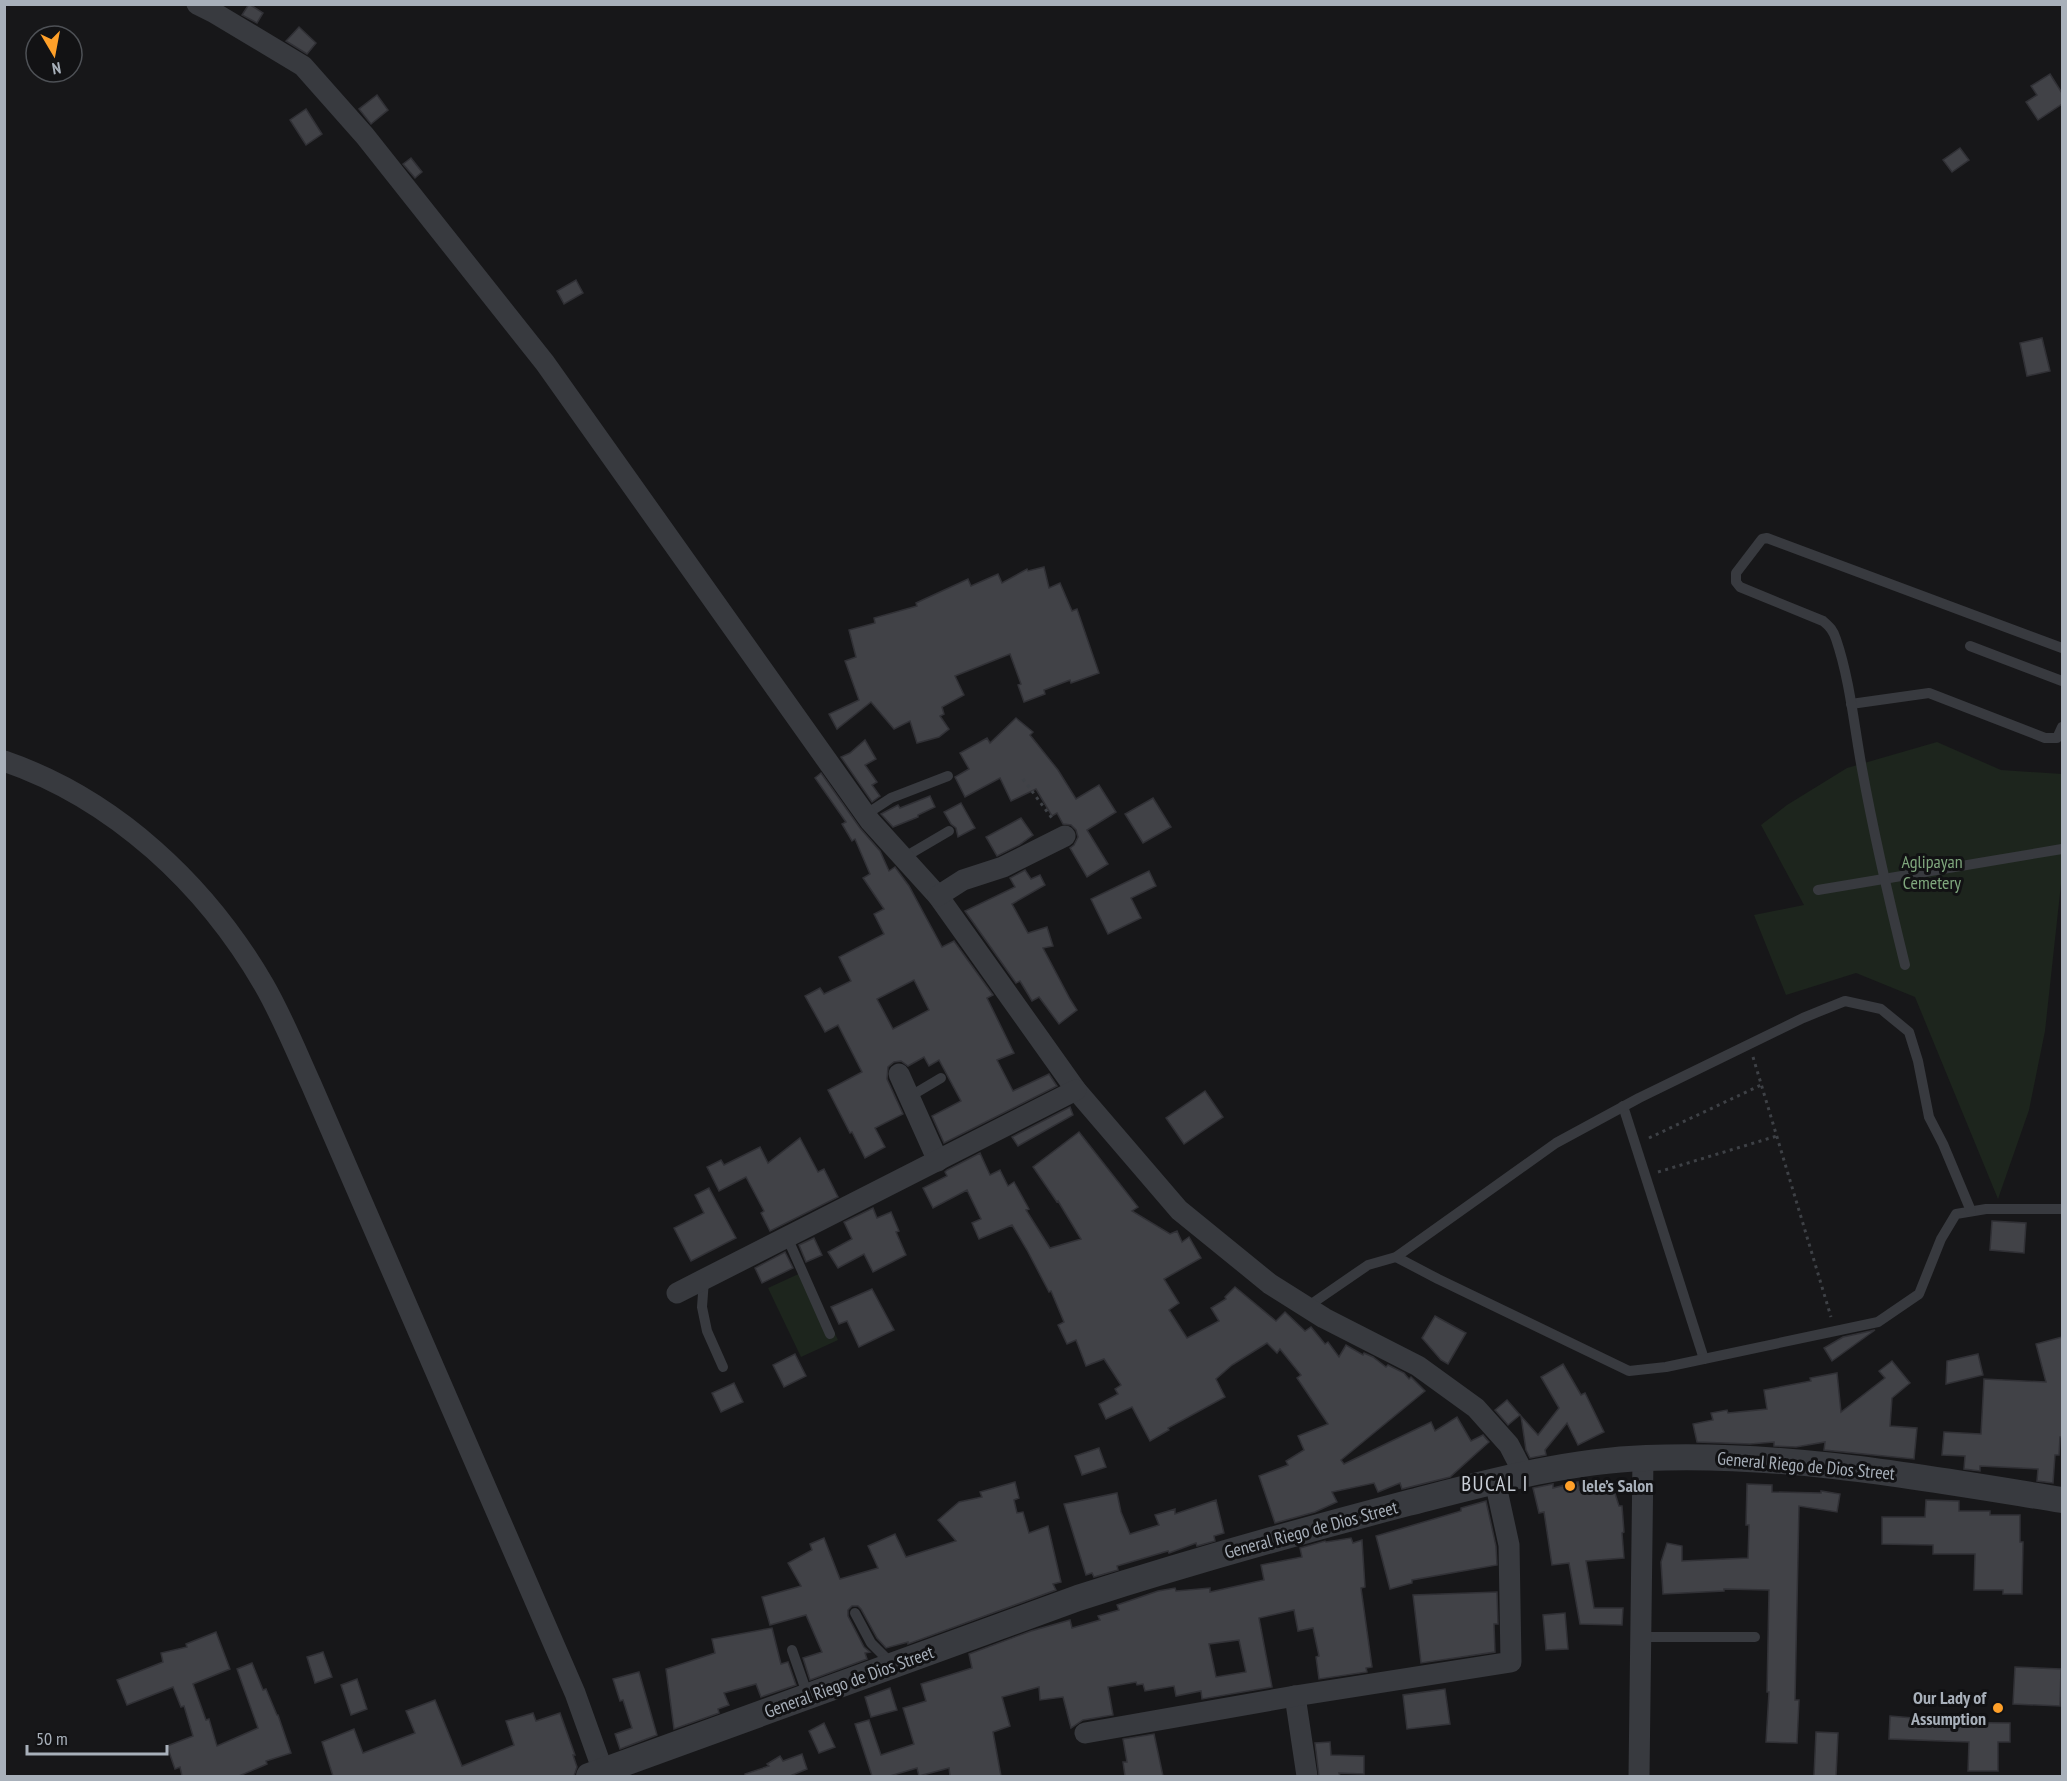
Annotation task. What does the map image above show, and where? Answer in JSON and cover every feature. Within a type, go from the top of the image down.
[{"type":"street","points":[[197,4],[303,66],[365,136],[545,363],[865,815],[938,896],[1076,1090],[1179,1210],[1270,1284],[1324,1318],[1418,1366],[1476,1408],[1509,1445],[1524,1474]]},
{"type":"street","points":[[4,761],[27,769],[82,798],[126,826],[168,862],[207,903],[265,987],[311,1084],[571,1684],[599,1775]]},
{"type":"street","points":[[938,896],[963,879],[1003,867],[1065,836]]},
{"type":"street","points":[[899,1074],[938,1161]]},
{"type":"street","points":[[677,1293],[1076,1090]]},
{"type":"street","points":[[1639,1776],[1643,1458]]},
{"type":"street","name":"General Riego de Dios Street","points":[[599,1775],[1078,1598],[1353,1517],[1524,1474],[1591,1463],[1643,1458],[1745,1458],[1802,1462],[2062,1500]]},
{"type":"street","points":[[1085,1733],[1295,1696],[1511,1662],[1509,1545],[1495,1481]]},
{"type":"street","points":[[1295,1696],[1307,1776]]},
{"type":"lane","points":[[1905,965],[1884,879],[1851,704],[1832,628],[1822,621],[1740,587],[1736,582],[1736,573],[1762,539],[1767,538],[2062,648]]},
{"type":"lane","points":[[1970,646],[2062,681]]},
{"type":"lane","points":[[1851,704],[1929,693],[2045,738],[2057,738],[2062,727]]},
{"type":"lane","points":[[865,815],[891,798],[948,776]]},
{"type":"lane","points":[[903,858],[949,831]]},
{"type":"lane","points":[[1818,890],[2062,849]]},
{"type":"lane","points":[[1306,1307],[1368,1265],[1396,1257],[1556,1143],[1623,1106],[1749,1044],[1845,1001],[1881,1009],[1909,1032],[1918,1061],[1929,1117],[1971,1211]]},
{"type":"lane","points":[[909,1097],[941,1078]]},
{"type":"lane","points":[[1623,1106],[1704,1359]]},
{"type":"lane","points":[[1396,1257],[1629,1371],[1666,1367],[1878,1322],[1919,1294],[1941,1239],[1956,1214],[1986,1209],[2062,1209]]},
{"type":"lane","points":[[787,1237],[830,1334]]},
{"type":"lane","points":[[704,1280],[702,1307],[707,1332],[723,1366]]},
{"type":"lane","points":[[855,1613],[871,1643],[893,1665]]},
{"type":"lane","points":[[1641,1637],[1755,1637]]},
{"type":"lane","points":[[792,1650],[808,1697]]},
{"type":"path","points":[[1023,779],[1065,836]]},
{"type":"path","points":[[1749,1044],[1835,1331]]},
{"type":"path","points":[[1635,1145],[1761,1085]]},
{"type":"path","points":[[1645,1176],[1777,1136]]},
{"type":"green space","name":"Aglipayan Cemetery","points":[[1937,742],[2001,770],[2062,774],[2062,875],[2045,1031],[2029,1110],[1998,1199],[1915,997],[1856,973],[1786,995],[1754,915],[1804,905],[1761,825],[1787,805],[1847,768]]},
{"type":"green space","points":[[805,1271],[838,1340],[801,1357],[768,1288]]},
{"type":"building","points":[[249,4],[263,13],[257,23],[242,15]]},
{"type":"building","points":[[299,27],[316,43],[307,54],[286,41]]},
{"type":"building","points":[[2050,74],[2062,93],[2062,104],[2038,120],[2026,102],[2037,95],[2031,86]]},
{"type":"building","points":[[377,95],[388,110],[371,124],[359,109]]},
{"type":"building","points":[[306,109],[322,134],[306,145],[290,120]]},
{"type":"building","points":[[1960,148],[1969,160],[1952,172],[1943,160]]},
{"type":"building","points":[[411,158],[422,172],[415,178],[403,164]]},
{"type":"building","points":[[576,280],[583,293],[564,304],[557,291]]},
{"type":"building","points":[[2042,338],[2050,371],[2027,376],[2020,343]]},
{"type":"building","points":[[1044,567],[1049,588],[1060,583],[1072,611],[1077,609],[1099,673],[1071,683],[1070,680],[1044,690],[1045,694],[1024,702],[1018,685],[1021,684],[1010,654],[955,676],[964,695],[942,707],[944,714],[940,716],[949,729],[939,737],[917,743],[910,721],[894,729],[871,702],[837,729],[829,714],[859,700],[845,661],[856,657],[849,630],[875,623],[874,618],[917,606],[916,603],[968,579],[971,586],[998,574],[1002,583],[1027,569],[1028,571]]},
{"type":"building","points":[[1016,718],[1033,732],[1030,735],[1058,770],[1076,799],[1099,785],[1116,812],[1087,830],[1108,864],[1087,877],[1070,848],[1078,837],[1076,830],[1071,825],[1063,824],[1057,813],[1052,816],[1036,789],[1011,801],[1000,778],[965,797],[955,777],[969,769],[960,753],[987,738],[990,743]]},
{"type":"building","points":[[865,740],[876,759],[865,765],[877,782],[872,785],[880,796],[872,802],[841,757],[850,753]]},
{"type":"building","points":[[821,773],[860,828],[880,851],[889,871],[895,867],[909,886],[942,947],[954,941],[993,995],[987,998],[1014,1053],[997,1060],[1013,1091],[1049,1074],[1057,1086],[944,1143],[932,1116],[961,1101],[939,1060],[929,1066],[924,1057],[908,1066],[901,1061],[894,1062],[888,1067],[887,1079],[903,1114],[875,1128],[885,1147],[865,1158],[828,1090],[862,1072],[838,1025],[825,1032],[805,996],[820,988],[824,994],[851,981],[839,957],[884,934],[874,914],[884,909],[863,878],[870,874],[855,839],[852,841],[842,824],[846,822],[815,778]],"holes":[[[914,980],[929,1010],[893,1029],[877,999]]]},
{"type":"building","points":[[930,796],[935,807],[893,827],[881,814],[898,805],[900,808]]},
{"type":"building","points":[[1153,798],[1171,827],[1143,843],[1125,814]]},
{"type":"building","points":[[961,803],[975,828],[958,837],[956,828],[944,812]]},
{"type":"building","points":[[1021,818],[1033,835],[997,856],[986,837]]},
{"type":"building","points":[[1025,870],[1031,879],[1040,875],[1045,885],[1012,904],[1028,933],[1047,927],[1053,946],[1043,948],[1077,1010],[1059,1024],[1039,997],[1032,1001],[1020,981],[1016,983],[965,911],[1015,887],[1010,878]]},
{"type":"building","points":[[1149,871],[1156,886],[1131,898],[1141,918],[1108,934],[1091,899]]},
{"type":"building","points":[[1205,1091],[1223,1117],[1184,1144],[1166,1118]]},
{"type":"building","points":[[1070,1107],[1073,1115],[1018,1146],[1012,1137]]},
{"type":"building","points":[[1079,1132],[1138,1207],[1132,1211],[1170,1234],[1177,1231],[1182,1242],[1189,1237],[1201,1258],[1164,1279],[1179,1303],[1169,1310],[1187,1338],[1219,1321],[1211,1308],[1226,1299],[1225,1297],[1235,1287],[1276,1321],[1285,1312],[1305,1331],[1311,1327],[1325,1344],[1328,1342],[1339,1357],[1346,1345],[1363,1355],[1364,1353],[1373,1357],[1386,1367],[1388,1365],[1404,1373],[1409,1379],[1411,1377],[1425,1391],[1341,1460],[1344,1464],[1431,1422],[1435,1431],[1457,1417],[1471,1441],[1483,1435],[1489,1442],[1450,1477],[1402,1489],[1400,1483],[1378,1492],[1374,1483],[1332,1492],[1337,1502],[1315,1512],[1275,1523],[1259,1476],[1288,1465],[1286,1461],[1304,1450],[1298,1436],[1328,1424],[1297,1378],[1301,1375],[1280,1349],[1277,1353],[1267,1343],[1232,1365],[1216,1379],[1225,1397],[1168,1428],[1169,1430],[1150,1441],[1132,1407],[1106,1419],[1099,1404],[1118,1394],[1115,1389],[1121,1385],[1104,1359],[1086,1366],[1076,1340],[1067,1344],[1058,1325],[1064,1322],[1051,1291],[1049,1292],[1012,1225],[979,1239],[972,1223],[981,1219],[967,1190],[933,1208],[923,1188],[947,1176],[945,1172],[947,1170],[980,1153],[990,1175],[1000,1170],[1008,1186],[1014,1182],[1029,1209],[1026,1210],[1050,1248],[1081,1239],[1058,1201],[1033,1167]]},
{"type":"building","points":[[800,1138],[818,1172],[824,1169],[838,1197],[770,1231],[761,1213],[764,1211],[746,1177],[719,1191],[707,1167],[721,1160],[724,1165],[760,1147],[768,1163]]},
{"type":"building","points":[[709,1188],[736,1238],[691,1261],[674,1228],[704,1213],[695,1195]]},
{"type":"building","points":[[873,1208],[877,1218],[891,1212],[899,1231],[896,1232],[906,1255],[873,1272],[864,1254],[838,1268],[828,1252],[852,1239],[844,1222]]},
{"type":"building","points":[[1992,1221],[2026,1223],[2024,1253],[1990,1250]]},
{"type":"building","points":[[814,1238],[822,1255],[806,1262],[799,1245]]},
{"type":"building","points":[[785,1252],[793,1268],[762,1283],[755,1268]]},
{"type":"building","points":[[872,1289],[894,1330],[859,1347],[847,1321],[839,1324],[831,1307]]},
{"type":"building","points":[[1435,1316],[1466,1333],[1448,1364],[1441,1360],[1422,1338]]},
{"type":"building","points":[[1875,1330],[1832,1361],[1824,1348],[1843,1337]]},
{"type":"building","points":[[2062,1337],[2062,1437],[2060,1437],[2059,1455],[2055,1455],[2053,1483],[2037,1481],[2038,1469],[1980,1466],[1980,1471],[1964,1469],[1965,1456],[1942,1455],[1944,1432],[1981,1434],[1984,1379],[2046,1382],[2036,1344]]},
{"type":"building","points":[[795,1354],[806,1376],[784,1387],[773,1365]]},
{"type":"building","points":[[1978,1354],[1983,1375],[1946,1384],[1947,1361]]},
{"type":"building","points":[[1892,1361],[1910,1383],[1892,1398],[1890,1426],[1917,1428],[1914,1459],[1824,1450],[1825,1442],[1796,1447],[1774,1446],[1774,1442],[1750,1444],[1697,1442],[1693,1424],[1713,1420],[1711,1413],[1727,1410],[1728,1413],[1767,1409],[1764,1390],[1811,1381],[1810,1378],[1837,1373],[1841,1412],[1885,1378],[1879,1371]]},
{"type":"building","points":[[1563,1364],[1581,1395],[1585,1393],[1604,1432],[1578,1445],[1567,1423],[1545,1450],[1546,1455],[1530,1458],[1526,1450],[1521,1416],[1538,1435],[1559,1408],[1541,1377]]},
{"type":"building","points":[[734,1383],[743,1402],[721,1412],[712,1393]]},
{"type":"building","points":[[1507,1400],[1520,1415],[1508,1425],[1495,1410]]},
{"type":"building","points":[[1099,1448],[1106,1467],[1082,1475],[1075,1456]]},
{"type":"building","points":[[1611,1481],[1619,1506],[1622,1506],[1624,1558],[1586,1561],[1594,1608],[1623,1608],[1622,1625],[1580,1624],[1569,1563],[1552,1565],[1544,1512],[1539,1513],[1533,1488],[1553,1484],[1553,1488],[1578,1482],[1580,1490]]},
{"type":"building","points":[[1015,1482],[1019,1498],[1014,1500],[1017,1513],[1023,1512],[1029,1533],[1048,1526],[1061,1582],[1053,1584],[1056,1590],[908,1644],[908,1642],[886,1648],[877,1638],[861,1609],[858,1606],[852,1606],[848,1610],[848,1616],[864,1647],[870,1652],[865,1653],[867,1659],[810,1680],[803,1658],[822,1652],[806,1615],[770,1625],[762,1597],[801,1586],[788,1563],[812,1550],[810,1544],[824,1538],[840,1579],[878,1568],[868,1546],[895,1534],[906,1557],[956,1541],[938,1520],[959,1502],[982,1497],[980,1492]]},
{"type":"building","points":[[1747,1484],[1772,1485],[1772,1492],[1821,1493],[1821,1491],[1840,1494],[1837,1512],[1799,1506],[1795,1700],[1799,1700],[1797,1743],[1766,1742],[1769,1692],[1767,1692],[1769,1590],[1724,1589],[1724,1591],[1663,1594],[1661,1562],[1667,1543],[1682,1546],[1682,1561],[1748,1558]]},
{"type":"building","points":[[1117,1493],[1121,1512],[1130,1534],[1159,1525],[1155,1515],[1175,1509],[1175,1514],[1216,1500],[1224,1533],[1214,1536],[1215,1541],[1197,1546],[1196,1543],[1169,1553],[1168,1551],[1117,1566],[1118,1570],[1094,1577],[1092,1573],[1086,1575],[1064,1504]]},
{"type":"building","points":[[1926,1500],[1959,1501],[1959,1511],[1990,1511],[1990,1515],[2020,1515],[2020,1542],[2023,1542],[2022,1594],[2003,1594],[2003,1590],[1974,1590],[1975,1554],[1933,1554],[1933,1545],[1882,1544],[1882,1517],[1925,1517]]},
{"type":"building","points":[[1486,1501],[1496,1546],[1497,1565],[1412,1580],[1412,1583],[1390,1589],[1376,1536],[1461,1511],[1461,1508]]},
{"type":"building","points":[[1351,1538],[1353,1543],[1362,1540],[1365,1587],[1361,1588],[1372,1667],[1366,1668],[1367,1672],[1319,1679],[1316,1657],[1319,1656],[1313,1628],[1298,1631],[1294,1610],[1259,1618],[1272,1687],[1202,1699],[1201,1691],[1176,1696],[1174,1686],[1145,1691],[1143,1684],[1137,1685],[1136,1682],[1108,1687],[1113,1715],[1083,1720],[1071,1728],[1063,1697],[1040,1700],[1039,1687],[1002,1697],[1010,1726],[993,1732],[1001,1776],[950,1776],[949,1768],[919,1776],[917,1768],[890,1776],[872,1776],[855,1724],[869,1720],[881,1755],[914,1744],[903,1708],[926,1701],[921,1684],[972,1668],[969,1654],[1031,1631],[1070,1620],[1072,1628],[1100,1620],[1098,1616],[1119,1610],[1117,1605],[1158,1591],[1175,1588],[1176,1591],[1210,1588],[1210,1592],[1264,1580],[1261,1565],[1302,1557],[1300,1548]],"holes":[[[1239,1640],[1246,1672],[1216,1677],[1209,1644]]]},
{"type":"building","points":[[1497,1592],[1498,1624],[1494,1624],[1495,1652],[1421,1663],[1413,1595]]},
{"type":"building","points":[[1565,1613],[1568,1649],[1546,1650],[1543,1615]]},
{"type":"building","points":[[772,1628],[781,1664],[788,1662],[796,1685],[761,1697],[756,1684],[724,1693],[729,1705],[718,1709],[719,1713],[674,1729],[666,1669],[715,1653],[712,1639]]},
{"type":"building","points":[[216,1632],[230,1669],[193,1684],[206,1720],[209,1719],[217,1746],[258,1728],[237,1669],[252,1663],[263,1690],[266,1689],[278,1715],[291,1753],[266,1761],[267,1764],[239,1776],[182,1776],[180,1767],[175,1769],[167,1746],[193,1736],[184,1706],[181,1707],[173,1687],[127,1705],[117,1680],[163,1662],[161,1653],[187,1647],[186,1644]]},
{"type":"building","points":[[323,1652],[332,1677],[315,1683],[307,1657]]},
{"type":"building","points":[[2015,1667],[2061,1669],[2060,1706],[2013,1704]]},
{"type":"building","points":[[639,1672],[657,1735],[620,1749],[615,1734],[632,1728],[613,1679]]},
{"type":"building","points":[[357,1679],[367,1709],[351,1715],[341,1685]]},
{"type":"building","points":[[890,1688],[897,1710],[871,1717],[865,1697]]},
{"type":"building","points":[[1445,1689],[1450,1724],[1407,1729],[1403,1695]]},
{"type":"building","points":[[435,1700],[462,1766],[514,1745],[506,1721],[533,1713],[536,1721],[560,1713],[575,1755],[573,1755],[577,1767],[574,1776],[333,1776],[322,1742],[354,1729],[363,1753],[415,1733],[406,1711]]},
{"type":"building","points":[[1890,1716],[1925,1719],[1925,1722],[2010,1723],[2010,1742],[1998,1742],[1998,1771],[1968,1771],[1969,1742],[1889,1739]]},
{"type":"building","points":[[824,1723],[835,1747],[819,1753],[809,1731]]},
{"type":"building","points":[[1816,1732],[1838,1733],[1836,1776],[1814,1776]]},
{"type":"building","points":[[1154,1734],[1163,1776],[1125,1776],[1123,1762],[1127,1762],[1123,1739]]},
{"type":"building","points":[[1330,1742],[1331,1755],[1364,1756],[1364,1774],[1339,1773],[1340,1776],[1319,1776],[1315,1743]]},
{"type":"building","points":[[802,1754],[807,1769],[790,1776],[745,1776],[745,1774],[769,1766],[767,1764],[780,1756],[783,1761]]},
{"type":"place","name":"lele’s Salon","points":[[1570,1486]]},
{"type":"place","name":"Our Lady of Assumption","points":[[1998,1708]]},
{"type":"district","name":"BUCAL I","points":[[1495,1484]]}]
